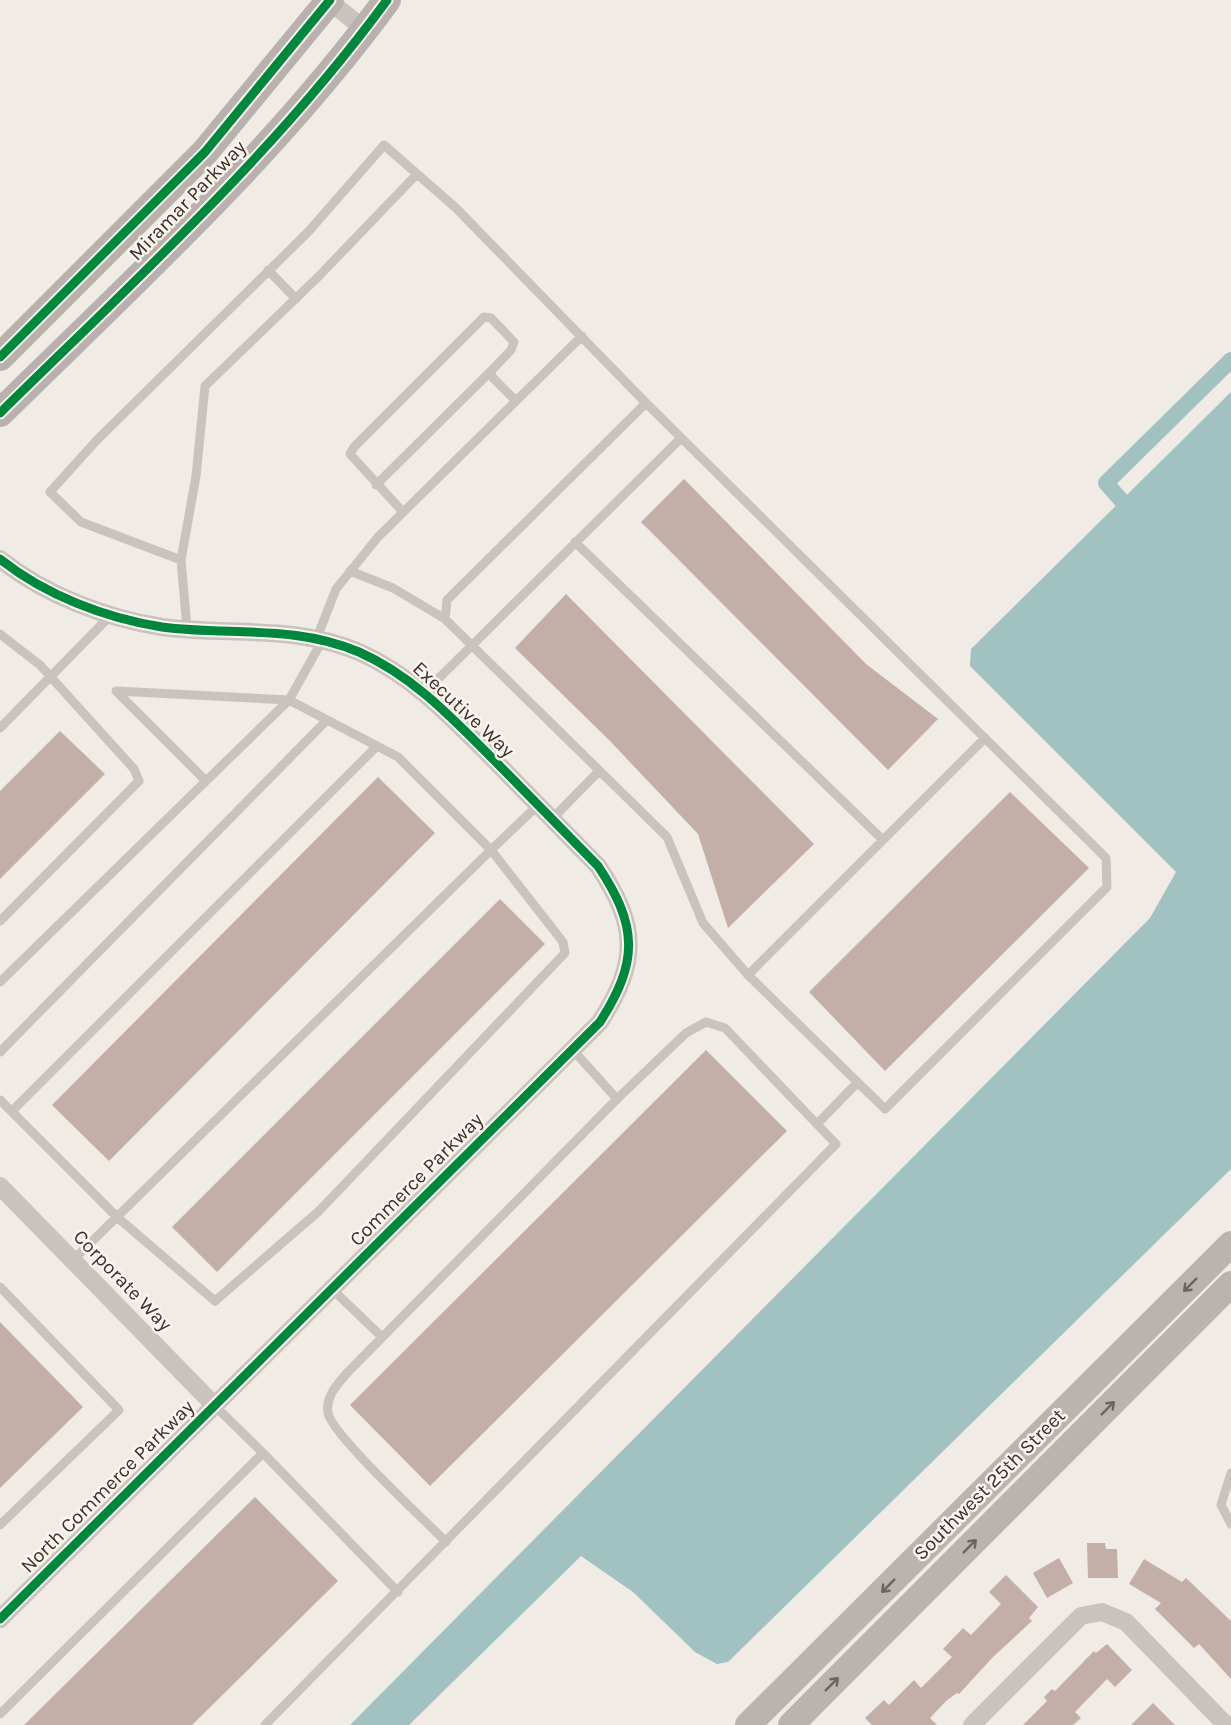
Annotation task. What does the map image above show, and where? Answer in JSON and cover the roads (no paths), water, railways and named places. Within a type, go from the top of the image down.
[{"type":"main road","name":"Miramar Parkway","points":[[0,357],[205,152],[329,0]]},
{"type":"main road","name":"Miramar Parkway","points":[[0,413],[222,194],[305,102],[387,0]]},
{"type":"street","points":[[329,0],[365,30]]},
{"type":"street","name":"Executive Way","points":[[0,559],[14,570],[78,605],[162,627],[272,631],[319,640],[358,652],[395,670],[424,693],[598,866],[619,897],[628,930],[628,967]]},
{"type":"street","name":"Commerce Parkway","points":[[214,1405],[600,1022],[615,999],[628,967]]},
{"type":"street","name":"Corporate Way","points":[[0,1186],[214,1405]]},
{"type":"street","name":"Southwest 25th Street","points":[[748,1725],[1231,1244]]},
{"type":"street","name":"Southwest 25th Street","points":[[791,1725],[1231,1284]]},
{"type":"street","name":"North Commerce Parkway","points":[[0,1619],[214,1405]]},
{"type":"street","points":[[972,1725],[1081,1616],[1102,1612],[1126,1622],[1226,1725]]},
{"type":"lane","points":[[181,561],[81,522],[50,492],[97,440],[309,231],[384,145],[456,208],[646,404],[1106,858],[1107,887],[885,1109],[748,975],[703,923],[667,837],[446,619],[393,588],[350,571]]},
{"type":"lane","points":[[187,628],[181,561],[196,476],[205,386],[296,299],[417,174]]},
{"type":"lane","points":[[268,270],[296,299]]},
{"type":"lane","points":[[376,485],[511,350],[514,342],[491,318],[484,316],[354,447],[350,454],[353,461],[376,485],[403,512]]},
{"type":"lane","points":[[0,982],[289,700],[319,640],[336,589],[350,571],[403,512],[582,336]]},
{"type":"lane","points":[[491,371],[492,377],[516,401]]},
{"type":"lane","points":[[446,619],[447,600],[646,404]]},
{"type":"lane","points":[[424,693],[681,438]]},
{"type":"lane","points":[[576,542],[883,840]]},
{"type":"lane","points":[[0,728],[112,614]]},
{"type":"lane","points":[[0,634],[40,664],[134,769],[139,781],[0,921]]},
{"type":"lane","points":[[0,1100],[13,1110],[117,1217],[214,1301],[319,1211],[565,953],[563,942],[491,850],[398,757],[289,700],[116,691],[206,781]]},
{"type":"lane","points":[[0,1052],[327,720]]},
{"type":"lane","points":[[748,975],[985,738]]},
{"type":"lane","points":[[13,1110],[377,746]]},
{"type":"lane","points":[[552,819],[599,771]]},
{"type":"lane","points":[[72,1261],[538,805]]},
{"type":"lane","points":[[265,1725],[398,1592],[836,1144],[724,1028],[706,1022],[686,1033],[617,1099],[382,1337],[330,1394],[328,1414],[343,1438],[446,1542]]},
{"type":"lane","points":[[572,1049],[617,1099]]},
{"type":"lane","points":[[817,1124],[857,1083]]},
{"type":"lane","points":[[0,1287],[119,1410],[0,1525]]},
{"type":"lane","points":[[332,1289],[382,1337]]},
{"type":"lane","points":[[214,1405],[398,1592]]},
{"type":"lane","points":[[0,1714],[263,1454]]},
{"type":"lane","points":[[1231,1473],[1221,1505],[1231,1524]]},
{"type":"water","points":[[1231,392],[1231,1169],[728,1662],[717,1664],[695,1652],[633,1592],[581,1556],[409,1725],[350,1725],[1150,918],[1176,872],[970,666],[971,649]]},
{"type":"waterway","points":[[1136,517],[1106,483],[1231,360]]}]
